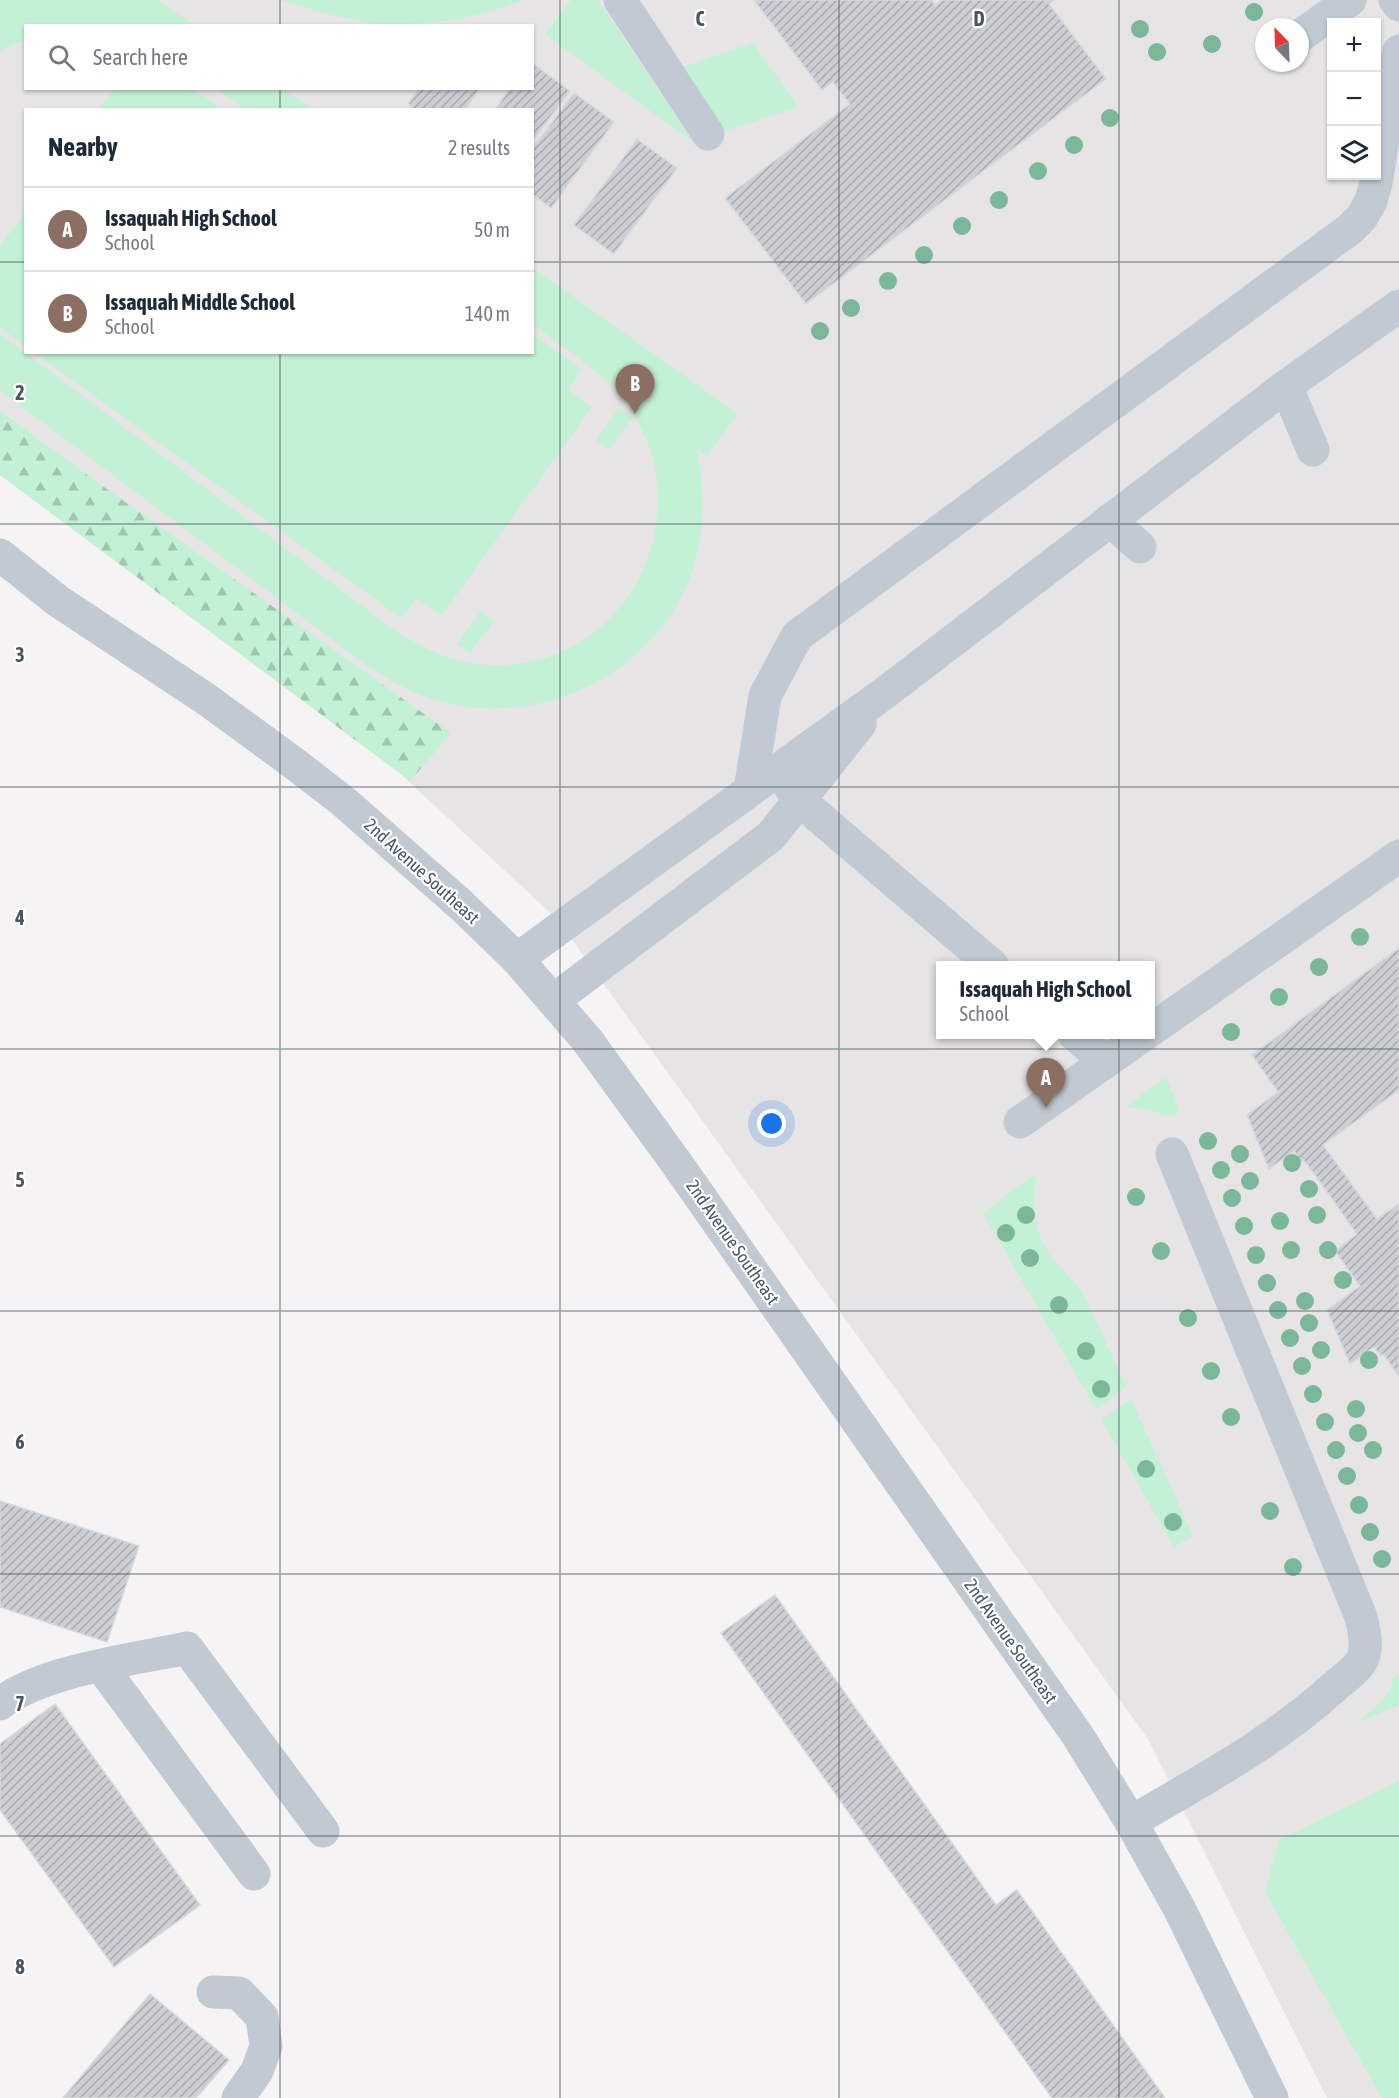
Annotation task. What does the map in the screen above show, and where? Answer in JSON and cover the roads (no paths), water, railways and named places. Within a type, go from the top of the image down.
[{"type":"street","points":[[620,0],[708,134]]},
{"type":"street","points":[[1309,30],[1350,0]]},
{"type":"street","points":[[1395,0],[1399,5]]},
{"type":"street","points":[[750,790],[765,696],[797,636],[1350,229],[1362,217],[1371,201],[1376,183],[1399,51]]},
{"type":"street","points":[[517,959],[886,692],[1286,387],[1376,337],[1399,306]]},
{"type":"street","points":[[1286,387],[1313,450]]},
{"type":"street","points":[[1110,520],[1140,547]]},
{"type":"street","name":"2nd Avenue Southeast","points":[[0,555],[58,601],[206,699],[344,802],[460,904],[517,959],[587,1040],[781,1310],[1078,1736],[1131,1821],[1179,1908],[1272,2098]]},
{"type":"street","points":[[554,1000],[771,836],[886,692]]},
{"type":"street","points":[[779,769],[799,800],[987,961]]},
{"type":"street","points":[[1155,1027],[1399,856]]},
{"type":"street","points":[[1079,1039],[1106,1062]]},
{"type":"street","points":[[1020,1122],[1139,1039]]},
{"type":"street","points":[[1131,1821],[1250,1751],[1314,1705],[1361,1662],[1365,1645],[1365,1631],[1318,1510],[1172,1154]]},
{"type":"street","points":[[0,1704],[8,1697],[40,1682],[187,1648],[323,1831]]},
{"type":"street","points":[[102,1666],[254,1874]]},
{"type":"street","points":[[213,1992],[239,1993],[262,2017],[266,2046],[257,2071],[238,2098]]},
{"type":"place","name":"Issaquah Middle School","points":[[635,414]]},
{"type":"place","name":"Issaquah High School","points":[[1046,1108]]}]
